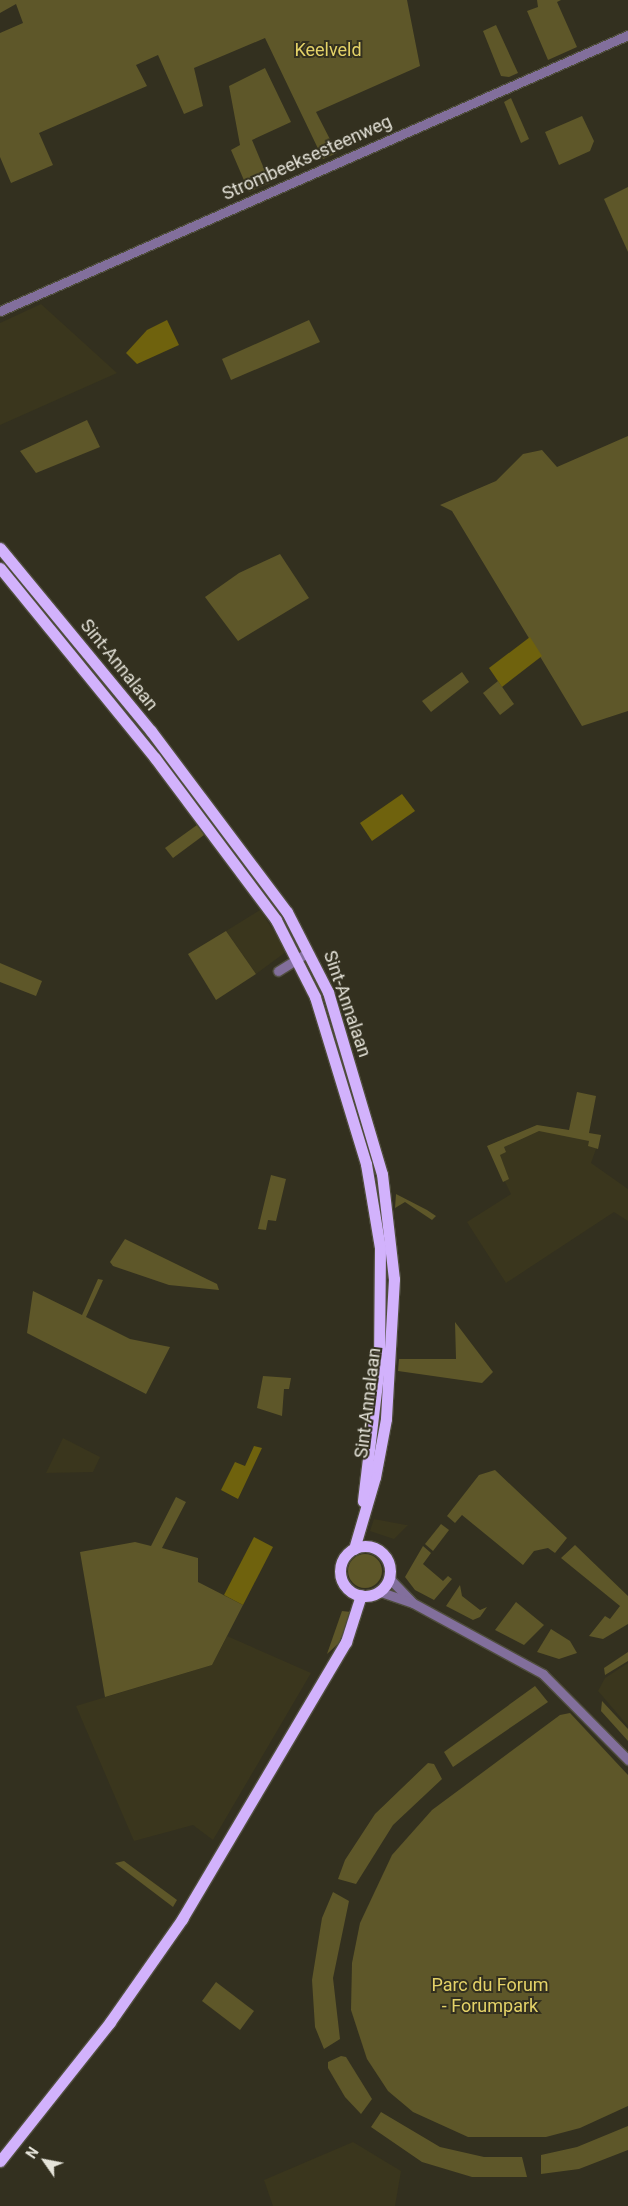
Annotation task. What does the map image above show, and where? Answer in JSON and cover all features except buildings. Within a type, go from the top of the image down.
[{"type":"main road","name":"Sint-Annalaan","points":[[0,548],[139,717],[263,880],[301,934],[326,986],[382,1174],[393,1262],[389,1390],[377,1469],[362,1508]]},
{"type":"main road","name":"Sint-Annalaan","points":[[0,568],[155,758],[302,956],[346,1096],[377,1216],[382,1280],[379,1366],[362,1508],[354,1548]]},
{"type":"main road","points":[[358,1530],[371,1546],[385,1556],[389,1578],[378,1592],[361,1595],[350,1591],[340,1576],[341,1563],[354,1548],[371,1546]]},
{"type":"main road","points":[[0,2161],[114,2016],[182,1919],[346,1642],[361,1595]]},
{"type":"street","name":"Strombeeksesteenweg","points":[[0,311],[628,34]]},
{"type":"street","points":[[278,971],[302,956]]},
{"type":"street","points":[[389,1578],[413,1603]]},
{"type":"street","points":[[378,1592],[413,1603],[543,1674],[628,1760]]},
{"type":"shaded area","points":[[41,304],[117,373],[0,425],[0,323]]},
{"type":"shaded area","points":[[167,320],[179,345],[137,364],[126,353],[147,330]]},
{"type":"shaded area","points":[[530,637],[542,656],[502,687],[489,668]]},
{"type":"shaded area","points":[[402,794],[415,811],[372,841],[360,823]]},
{"type":"shaded area","points":[[260,910],[287,951],[256,974],[226,931]]},
{"type":"shaded area","points":[[537,1125],[601,1135],[591,1163],[628,1189],[628,1221],[614,1212],[506,1283],[467,1222],[511,1194],[487,1146]]},
{"type":"shaded area","points":[[63,1438],[100,1457],[93,1472],[46,1473]]},
{"type":"shaded area","points":[[254,1446],[262,1448],[238,1499],[221,1490],[235,1462],[245,1466]]},
{"type":"shaded area","points":[[374,1519],[408,1525],[394,1539],[370,1531]]},
{"type":"shaded area","points":[[254,1537],[273,1547],[243,1605],[224,1595]]},
{"type":"shaded area","points":[[227,1636],[311,1673],[213,1840],[193,1825],[134,1841],[76,1706],[212,1665]]},
{"type":"shaded area","points":[[628,1663],[628,1726],[598,1691],[605,1678]]},
{"type":"shaded area","points":[[353,2142],[401,2171],[395,2206],[273,2206],[264,2180]]},
{"type":"green space","name":"Keelveld","points":[[0,0],[407,0],[420,66],[316,112],[337,153],[323,159],[265,38],[194,68],[203,106],[184,114],[158,55],[136,65],[147,86],[39,133],[53,165],[11,183],[0,157],[0,33],[23,23],[16,4],[0,13]]},
{"type":"green space","points":[[537,0],[561,0],[557,2],[577,47],[548,60],[527,11],[538,7]]},
{"type":"green space","points":[[496,25],[518,73],[509,77],[501,76],[483,31]]},
{"type":"green space","points":[[265,68],[291,122],[252,140],[270,183],[249,192],[231,150],[240,145],[229,86]]},
{"type":"green space","points":[[511,98],[529,139],[521,143],[504,102]]},
{"type":"green space","points":[[582,116],[594,141],[590,151],[559,165],[545,132]]},
{"type":"green space","points":[[628,187],[628,252],[604,199]]},
{"type":"green space","points":[[309,320],[320,342],[231,380],[222,359]]},
{"type":"green space","points":[[87,420],[100,447],[36,473],[20,451]]},
{"type":"green space","points":[[628,436],[628,711],[582,726],[452,511],[440,505],[496,481],[523,454],[542,450],[557,467]]},
{"type":"green space","points":[[280,554],[309,598],[238,641],[205,597],[239,573]]},
{"type":"green space","points":[[462,672],[469,682],[431,712],[422,701]]},
{"type":"green space","points":[[498,681],[514,704],[500,715],[483,693]]},
{"type":"green space","points":[[197,825],[204,835],[173,858],[165,848]]},
{"type":"green space","points":[[226,931],[256,974],[216,1000],[188,954]]},
{"type":"green space","points":[[0,963],[42,981],[36,996],[0,982]]},
{"type":"green space","points":[[577,1092],[596,1096],[589,1133],[601,1135],[598,1149],[588,1146],[589,1141],[539,1131],[504,1147],[506,1152],[500,1155],[509,1179],[503,1182],[487,1146],[537,1125],[569,1130]]},
{"type":"green space","points":[[271,1175],[286,1179],[276,1221],[268,1220],[266,1230],[258,1229]]},
{"type":"green space","points":[[396,1194],[436,1216],[432,1220],[405,1202],[395,1208]]},
{"type":"green space","points":[[125,1239],[217,1284],[219,1290],[169,1285],[113,1266],[110,1262]]},
{"type":"green space","points":[[98,1279],[103,1280],[86,1317],[130,1339],[170,1347],[146,1394],[27,1333],[33,1291],[82,1315]]},
{"type":"green space","points":[[455,1322],[493,1372],[482,1383],[398,1371],[399,1359],[456,1359]]},
{"type":"green space","points":[[263,1376],[291,1378],[289,1389],[284,1389],[282,1416],[257,1408]]},
{"type":"green space","points":[[495,1470],[567,1538],[555,1553],[548,1548],[534,1551],[523,1565],[462,1515],[455,1523],[447,1516],[479,1475]]},
{"type":"green space","points":[[176,1497],[186,1502],[162,1548],[198,1558],[198,1582],[243,1605],[212,1665],[105,1697],[80,1552],[135,1542],[151,1546]]},
{"type":"green space","points":[[441,1524],[449,1530],[433,1551],[425,1544]]},
{"type":"green space","points":[[575,1545],[628,1596],[628,1624],[603,1639],[589,1636],[605,1616],[610,1619],[620,1606],[561,1558]]},
{"type":"green space","points":[[423,1546],[431,1553],[423,1564],[443,1581],[448,1576],[452,1579],[434,1600],[415,1590],[405,1577]]},
{"type":"green space","points":[[365,1554],[372,1555],[377,1559],[381,1564],[381,1578],[377,1583],[372,1587],[365,1588],[358,1587],[353,1583],[349,1578],[348,1571],[349,1564],[353,1559],[358,1555]]},
{"type":"green space","points":[[460,1585],[462,1596],[480,1610],[487,1607],[480,1617],[473,1620],[446,1606]]},
{"type":"green space","points":[[516,1602],[544,1625],[524,1645],[495,1630]]},
{"type":"green space","points":[[342,1611],[351,1612],[339,1643],[327,1654]]},
{"type":"green space","points":[[551,1629],[570,1641],[577,1653],[559,1659],[537,1652]]},
{"type":"green space","points":[[628,1652],[628,1661],[605,1675],[604,1668]]},
{"type":"green space","points":[[535,1686],[548,1702],[453,1767],[444,1752]]},
{"type":"green space","points":[[602,1701],[628,1729],[628,1741],[601,1711]]},
{"type":"green space","name":"Parc du Forum - Forumpark","points":[[570,1713],[628,1775],[628,2106],[580,2128],[546,2137],[468,2137],[413,2112],[388,2091],[367,2059],[351,2010],[352,1963],[360,1923],[392,1855],[432,1810],[560,1715]]},
{"type":"green space","points":[[428,1763],[434,1764],[442,1779],[393,1825],[356,1884],[338,1879],[345,1860],[375,1814]]},
{"type":"green space","points":[[124,1861],[177,1900],[173,1907],[115,1863]]},
{"type":"green space","points":[[333,1892],[349,1901],[333,1978],[340,2039],[324,2049],[315,2027],[312,1980],[322,1918]]},
{"type":"green space","points":[[216,1982],[254,2011],[240,2030],[202,2001]]},
{"type":"green space","points":[[341,2056],[346,2057],[372,2099],[361,2114],[345,2097],[328,2068],[328,2062]]},
{"type":"green space","points":[[381,2112],[440,2147],[484,2157],[522,2157],[527,2177],[472,2177],[422,2162],[371,2127]]},
{"type":"green space","points":[[628,2126],[628,2150],[579,2169],[541,2174],[541,2155],[577,2147]]}]
